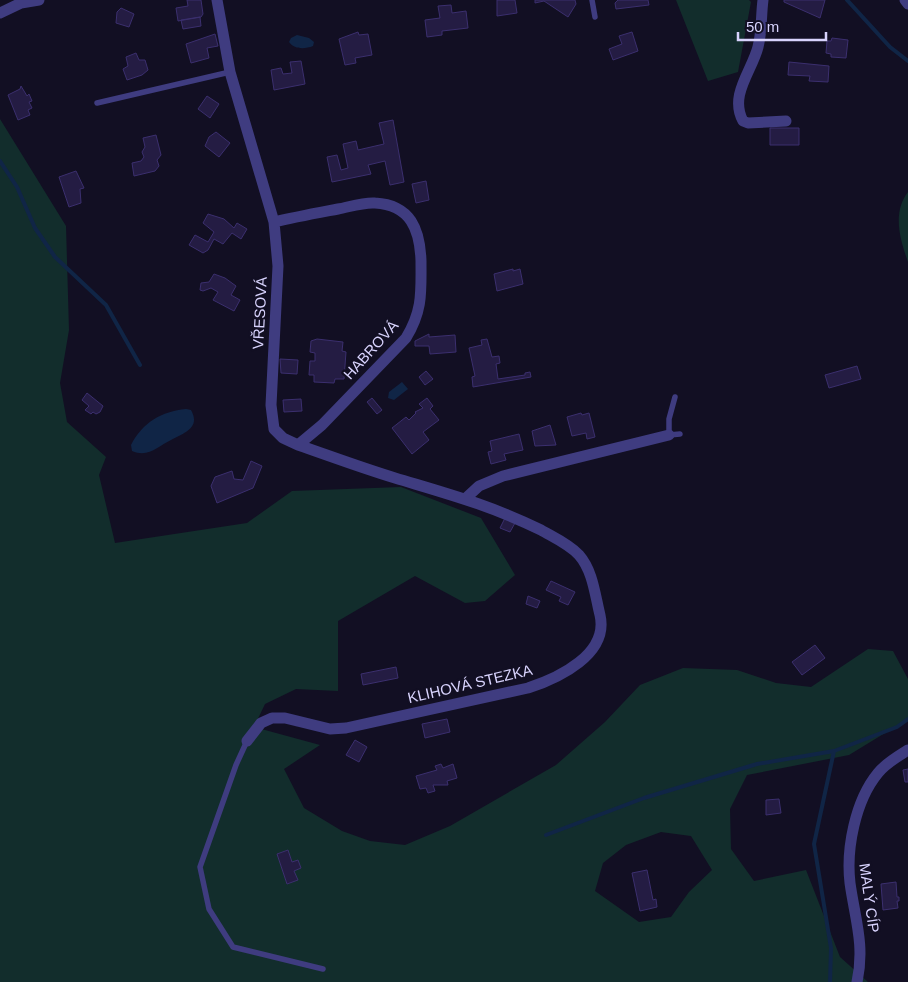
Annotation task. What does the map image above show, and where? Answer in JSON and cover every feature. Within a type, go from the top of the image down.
[{"type":"street","points":[[0,13],[21,3],[39,0]]},
{"type":"street","name":"VŘESOVÁ","points":[[217,0],[230,72],[274,222],[278,266],[271,405],[274,429],[283,438],[298,445],[395,478],[466,498]]},
{"type":"street","points":[[763,0],[758,48],[740,86],[740,115],[743,121],[748,124],[786,121]]},
{"type":"street","points":[[905,0],[908,4]]},
{"type":"street","name":"HABROVÁ","points":[[274,222],[374,202],[391,206],[404,212],[414,223],[420,240],[421,302],[416,321],[406,338],[322,425],[298,445]]},
{"type":"street","points":[[466,498],[479,486],[503,476],[674,434]]},
{"type":"street","name":"KLIHOVÁ STEZKA","points":[[247,741],[261,723],[272,718],[285,718],[330,729],[346,728],[448,704],[528,688],[546,682],[568,670],[590,652],[599,640],[603,626],[589,571],[578,554],[561,541],[517,518],[466,498]]},
{"type":"street","name":"MALÝ CÍP","points":[[857,982],[862,952],[850,884],[850,846],[868,788],[887,764],[908,750]]},
{"type":"lane","points":[[592,0],[595,17]]},
{"type":"lane","points":[[97,103],[230,72]]},
{"type":"lane","points":[[674,434],[669,419],[675,397]]},
{"type":"lane","points":[[247,741],[236,765],[200,867],[209,909],[233,947],[323,969]]},
{"type":"green space","points":[[676,0],[749,0],[751,2],[738,72],[708,81]]},
{"type":"green space","points":[[0,119],[66,226],[69,330],[60,383],[67,422],[106,457],[99,475],[115,543],[247,523],[292,491],[401,487],[481,518],[515,575],[485,601],[465,603],[415,576],[338,621],[338,691],[296,689],[265,704],[254,727],[320,745],[284,769],[304,808],[342,831],[370,841],[405,845],[450,826],[556,765],[605,722],[640,685],[683,668],[737,670],[776,683],[811,687],[868,649],[893,651],[908,679],[908,719],[849,755],[747,775],[730,809],[731,849],[754,881],[806,870],[840,957],[868,982],[0,982]],"holes":[[[661,832],[691,836],[712,870],[689,892],[671,917],[639,922],[595,891],[603,863],[626,845]]]},
{"type":"green space","points":[[908,192],[908,262],[900,235],[899,217],[903,200]]},
{"type":"water","points":[[297,35],[309,38],[314,42],[313,46],[300,48],[291,45],[289,42],[291,38]]},
{"type":"water","points":[[402,382],[408,389],[394,400],[388,398],[389,392]]},
{"type":"water","points":[[186,409],[191,410],[194,416],[190,429],[148,452],[138,453],[132,451],[131,445],[147,424],[161,415]]},
{"type":"building","points":[[187,0],[201,0],[203,14],[201,17],[178,21],[176,8],[188,6]]},
{"type":"building","points":[[497,0],[515,0],[517,13],[497,16]]},
{"type":"building","points":[[535,0],[575,0],[576,4],[568,17],[544,1],[535,3]]},
{"type":"building","points":[[618,0],[648,0],[649,5],[616,9],[615,3]]},
{"type":"building","points":[[784,0],[825,0],[820,18],[784,2]]},
{"type":"building","points":[[451,5],[452,13],[466,11],[468,28],[442,31],[442,35],[427,37],[425,20],[440,18],[438,6]]},
{"type":"building","points":[[121,8],[134,14],[129,27],[116,23],[117,12]]},
{"type":"building","points":[[200,17],[201,26],[183,29],[181,20]]},
{"type":"building","points":[[358,32],[359,35],[368,34],[372,55],[355,58],[356,63],[345,65],[339,39]]},
{"type":"building","points":[[632,32],[638,51],[613,60],[609,49],[622,44],[619,36]]},
{"type":"building","points":[[215,34],[218,46],[207,48],[209,58],[191,63],[186,44]]},
{"type":"building","points":[[832,38],[848,40],[846,58],[831,57],[831,54],[826,53],[827,41],[831,41]]},
{"type":"building","points":[[136,53],[139,60],[145,60],[148,70],[142,75],[127,80],[123,69],[128,66],[126,57]]},
{"type":"building","points":[[301,61],[305,84],[274,90],[271,70],[281,68],[283,74],[292,73],[290,62]]},
{"type":"building","points":[[789,62],[829,66],[828,82],[809,81],[810,76],[788,75]]},
{"type":"building","points":[[21,86],[27,96],[29,94],[32,101],[29,102],[32,108],[28,110],[30,115],[18,120],[8,95],[20,89]]},
{"type":"building","points":[[207,96],[219,104],[210,118],[198,109]]},
{"type":"building","points":[[393,120],[404,182],[390,185],[385,161],[368,165],[371,174],[332,182],[327,157],[337,155],[341,170],[348,168],[343,144],[356,141],[358,150],[384,144],[379,123]]},
{"type":"building","points":[[770,128],[799,128],[799,145],[770,145]]},
{"type":"building","points":[[216,132],[230,143],[219,157],[205,146],[209,137]]},
{"type":"building","points":[[156,135],[161,155],[157,160],[159,166],[155,171],[134,176],[132,163],[141,161],[144,157],[142,152],[145,147],[143,138]]},
{"type":"building","points":[[76,171],[84,188],[80,189],[81,203],[69,207],[59,177]]},
{"type":"building","points":[[426,181],[429,200],[416,203],[412,184]]},
{"type":"building","points":[[208,214],[224,219],[234,228],[237,223],[247,229],[241,239],[232,233],[223,244],[214,239],[208,250],[203,253],[189,245],[195,235],[208,242],[214,232],[203,223]]},
{"type":"building","points":[[513,269],[513,271],[520,269],[523,284],[497,291],[494,274]]},
{"type":"building","points":[[214,274],[225,278],[236,286],[231,295],[240,300],[234,311],[213,300],[218,292],[211,288],[203,291],[200,290],[201,283],[209,282]]},
{"type":"building","points":[[429,334],[429,337],[455,335],[456,352],[430,354],[429,346],[415,346],[415,341]]},
{"type":"building","points":[[317,339],[343,342],[342,351],[346,352],[344,379],[335,379],[334,383],[314,382],[314,375],[309,375],[310,361],[315,361],[315,353],[310,352],[311,341]]},
{"type":"building","points":[[487,339],[492,357],[499,356],[500,363],[496,364],[498,379],[525,375],[525,373],[530,372],[531,377],[473,387],[472,377],[475,376],[469,348],[482,345],[481,340]]},
{"type":"building","points":[[280,359],[298,360],[297,374],[281,373]]},
{"type":"building","points":[[857,366],[861,379],[829,388],[825,375]]},
{"type":"building","points":[[426,371],[433,379],[425,385],[419,377]]},
{"type":"building","points":[[87,393],[103,406],[100,412],[96,414],[93,412],[91,414],[85,410],[89,406],[82,400]]},
{"type":"building","points":[[372,398],[382,410],[377,414],[367,402]]},
{"type":"building","points":[[427,398],[433,406],[430,409],[439,420],[423,432],[429,440],[412,454],[392,428],[406,417],[409,420],[415,412],[423,408],[419,404]]},
{"type":"building","points":[[301,399],[302,411],[284,412],[283,400]]},
{"type":"building","points":[[581,413],[582,415],[589,413],[595,437],[587,439],[586,433],[572,436],[567,417]]},
{"type":"building","points":[[550,425],[556,445],[535,446],[532,431]]},
{"type":"building","points":[[519,434],[523,450],[504,454],[506,460],[491,464],[488,452],[492,451],[490,441]]},
{"type":"building","points":[[251,461],[262,466],[253,488],[217,503],[211,486],[215,477],[232,471],[234,479],[243,480]]},
{"type":"building","points":[[505,518],[515,523],[510,532],[500,528]]},
{"type":"building","points":[[551,581],[575,592],[568,605],[559,601],[561,597],[546,590]]},
{"type":"building","points":[[528,596],[540,601],[537,608],[526,604]]},
{"type":"building","points":[[815,645],[825,658],[802,675],[792,662]]},
{"type":"building","points":[[396,667],[398,678],[363,685],[361,674]]},
{"type":"building","points":[[447,719],[450,732],[425,738],[422,724]]},
{"type":"building","points":[[355,740],[367,747],[359,762],[346,755]]},
{"type":"building","points":[[441,764],[443,768],[453,764],[457,778],[447,781],[448,785],[433,785],[435,791],[428,793],[426,788],[420,789],[416,776],[437,770],[435,766]]},
{"type":"building","points":[[908,769],[908,782],[905,782],[903,770]]},
{"type":"building","points":[[779,799],[781,813],[766,815],[766,800]]},
{"type":"building","points":[[288,850],[292,862],[298,860],[301,868],[294,871],[298,880],[287,884],[277,854]]},
{"type":"building","points":[[647,870],[653,900],[656,899],[657,907],[640,911],[632,873]]},
{"type":"building","points":[[896,882],[897,897],[899,897],[899,901],[897,901],[898,908],[883,910],[881,884]]},
{"type":"waterway","points":[[847,0],[890,47],[908,61]]},
{"type":"waterway","points":[[0,161],[17,187],[35,228],[55,257],[106,305],[140,365]]},
{"type":"waterway","points":[[546,835],[644,798],[757,764],[834,751],[897,727],[908,719]]},
{"type":"waterway","points":[[830,982],[831,948],[814,844],[834,751]]}]
